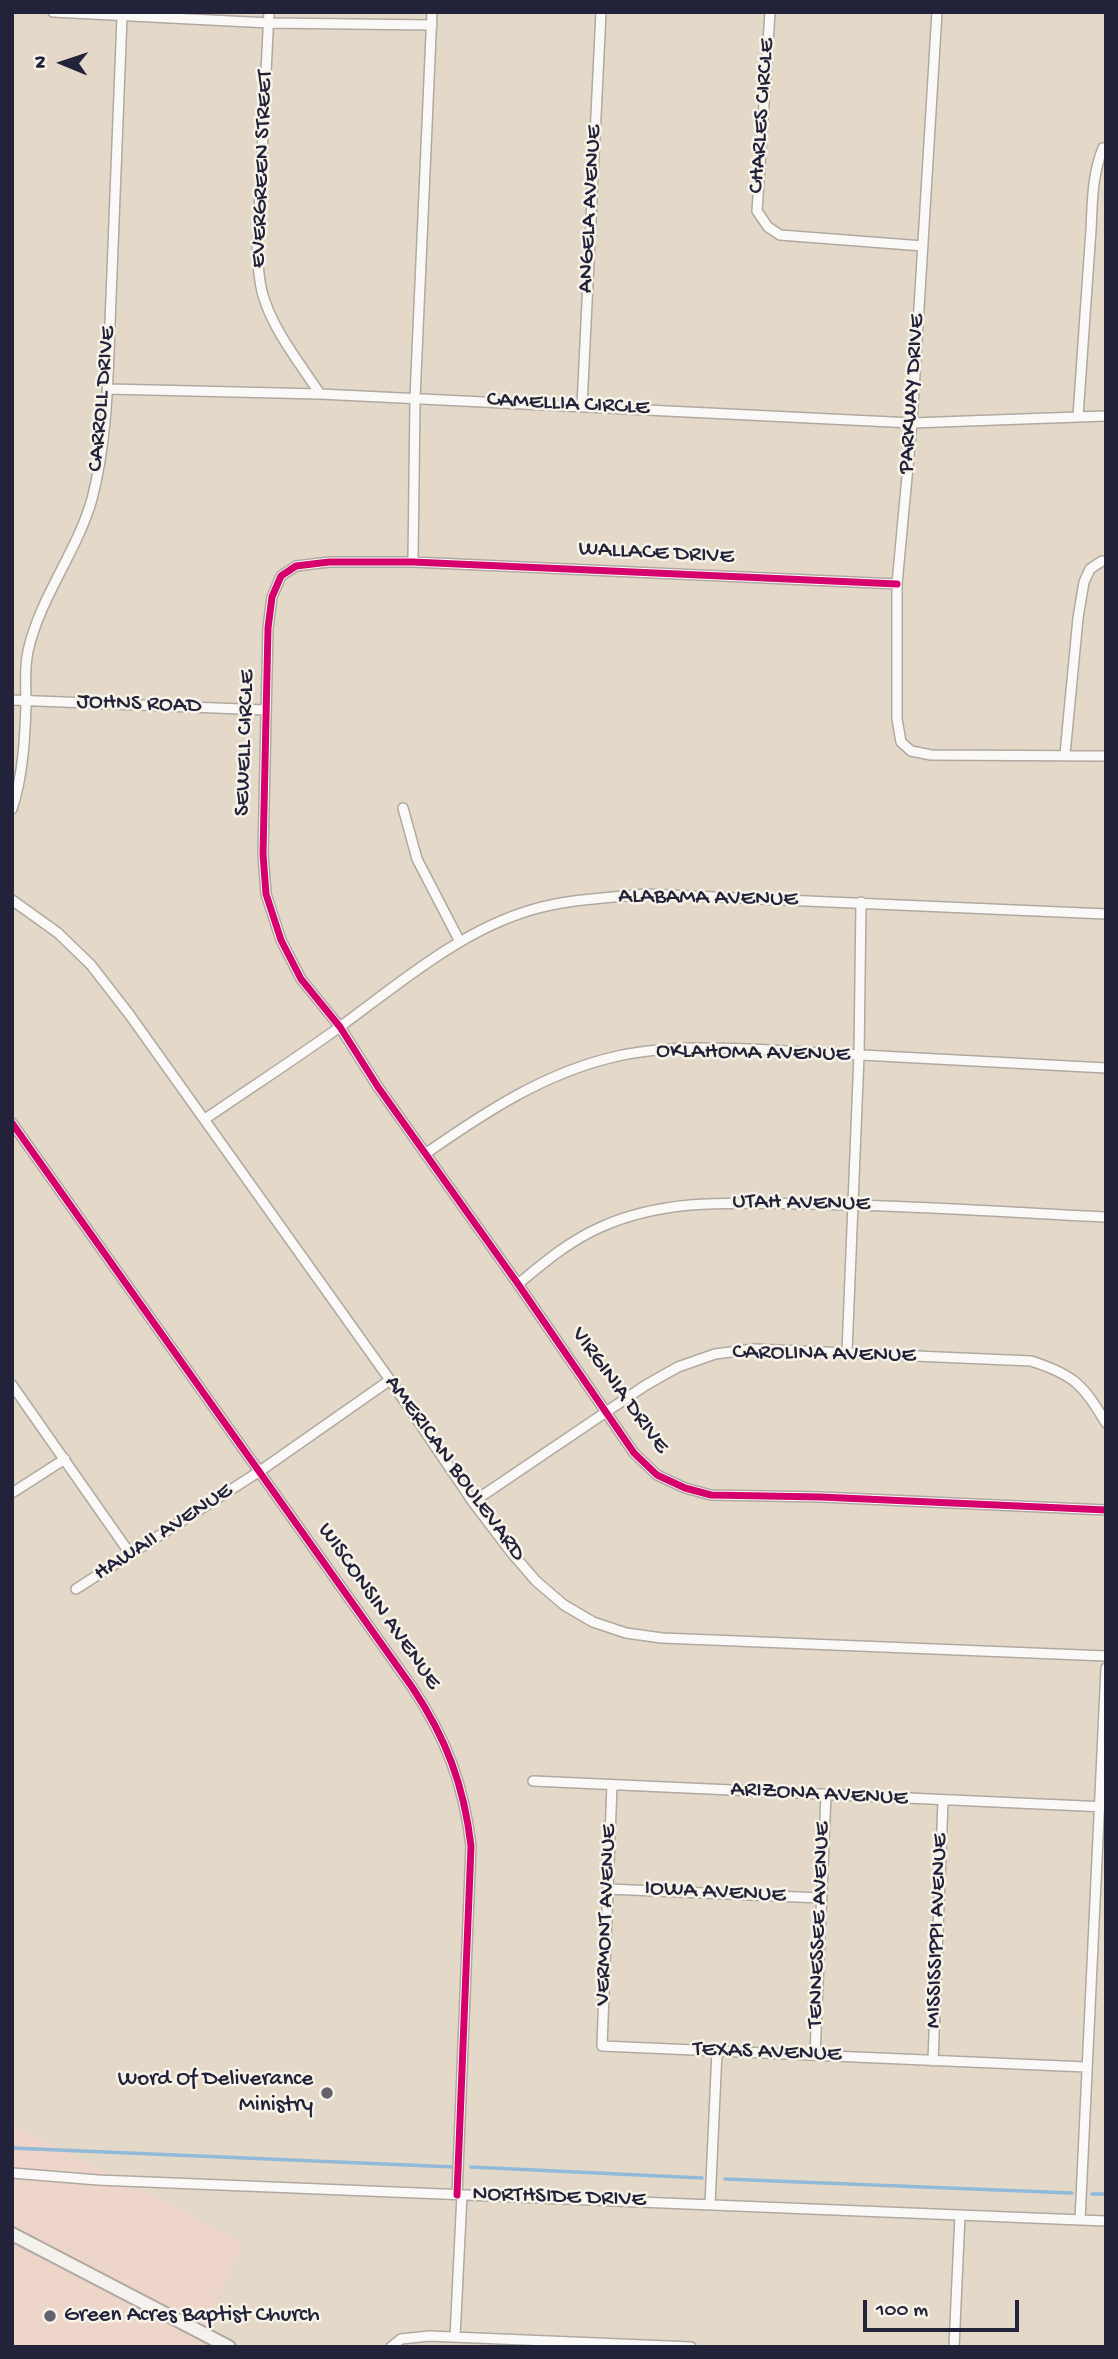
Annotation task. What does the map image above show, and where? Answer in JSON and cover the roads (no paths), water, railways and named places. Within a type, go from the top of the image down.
[{"type":"street","points":[[53,12],[269,23],[432,25]]},
{"type":"street","name":"EVERGREEN STREET","points":[[269,12],[258,273],[271,316],[320,394]]},
{"type":"street","points":[[413,562],[415,398],[432,12]]},
{"type":"street","name":"ANGELA AVENUE","points":[[582,406],[601,12]]},
{"type":"street","name":"CHARLES CIRCLE","points":[[770,12],[757,211],[768,227],[780,235],[923,246]]},
{"type":"street","name":"PARKWAY DRIVE","points":[[937,12],[912,423],[897,584],[897,719],[901,742],[911,751],[931,755],[1065,754]]},
{"type":"street","name":"CARROLL DRIVE","points":[[12,809],[23,751],[26,700],[24,678],[28,649],[47,596],[76,539],[91,501],[100,457],[108,389],[122,17]]},
{"type":"street","points":[[1078,416],[1093,184],[1097,163],[1103,148],[1106,148]]},
{"type":"street","points":[[108,389],[415,398]]},
{"type":"street","name":"CAMELLIA CIRCLE","points":[[415,398],[912,423],[1106,416]]},
{"type":"street","points":[[1106,561],[1090,569],[1084,582],[1065,754],[1106,755]]},
{"type":"street","name":"SEWELL CIRCLE","points":[[340,1027],[301,979],[281,940],[265,894],[263,840],[266,710],[272,597],[281,576],[296,566],[329,562],[413,562]]},
{"type":"street","name":"WALLACE DRIVE","points":[[413,562],[897,584]]},
{"type":"street","name":"JOHNS ROAD","points":[[12,699],[266,710]]},
{"type":"street","points":[[403,808],[417,859],[460,942]]},
{"type":"street","name":"ALABAMA AVENUE","points":[[205,1119],[460,942],[530,910],[573,901],[646,894],[1106,914]]},
{"type":"street","name":"AMERICAN BOULEVARD","points":[[12,900],[58,933],[91,965],[130,1014],[390,1380],[473,1502],[536,1581],[564,1605],[593,1622],[626,1633],[662,1638],[1106,1656]]},
{"type":"street","points":[[847,1352],[859,1055],[861,902]]},
{"type":"street","name":"VIRGINIA DRIVE","points":[[340,1027],[425,1154],[519,1284],[634,1453],[657,1475],[685,1488],[710,1495],[821,1497],[1106,1510]]},
{"type":"street","name":"OKLAHOMA AVENUE","points":[[425,1154],[497,1105],[544,1081],[619,1056],[682,1049],[1106,1068]]},
{"type":"street","name":"WISCONSIN AVENUE","points":[[12,1123],[425,1707],[450,1754],[460,1782],[471,1846],[456,2337]]},
{"type":"street","name":"UTAH AVENUE","points":[[519,1284],[564,1245],[602,1226],[650,1210],[719,1202],[852,1204],[1106,1217]]},
{"type":"street","name":"CAROLINA AVENUE","points":[[473,1502],[646,1385],[678,1367],[715,1354],[754,1349],[1031,1361],[1060,1370],[1087,1392],[1106,1423]]},
{"type":"street","name":"HAWAII AVENUE","points":[[76,1589],[260,1471],[390,1380]]},
{"type":"street","points":[[12,1385],[131,1555]]},
{"type":"street","points":[[12,1493],[65,1459]]},
{"type":"street","points":[[1080,2220],[1086,2067],[1102,1807],[1106,1668]]},
{"type":"street","name":"ARIZONA AVENUE","points":[[533,1781],[1102,1807]]},
{"type":"street","name":"VERMONT AVENUE","points":[[602,2046],[612,1785]]},
{"type":"street","name":"TENNESSEE AVENUE","points":[[815,2055],[826,1796]]},
{"type":"street","name":"MISSISSIPPI AVENUE","points":[[933,2061],[943,1801]]},
{"type":"street","name":"IOWA AVENUE","points":[[608,1889],[821,1898]]},
{"type":"street","name":"TEXAS AVENUE","points":[[602,2046],[1086,2067]]},
{"type":"street","points":[[710,2204],[717,2051]]},
{"type":"street","name":"NORTHSIDE DRIVE","points":[[12,2174],[1106,2221]]},
{"type":"street","points":[[954,2347],[960,2216]]},
{"type":"street","points":[[12,2234],[229,2347]]},
{"type":"street","points":[[391,2347],[401,2339],[429,2336],[691,2347]]},
{"type":"waterway","points":[[12,2148],[454,2167]]},
{"type":"waterway","points":[[471,2167],[702,2178]]},
{"type":"waterway","points":[[725,2179],[1072,2193]]},
{"type":"waterway","points":[[1092,2194],[1106,2194]]},
{"type":"place","name":"Word Of Deliverance Ministry","points":[[327,2093]]},
{"type":"place","name":"Green Acres Baptist Church","points":[[50,2316]]}]
